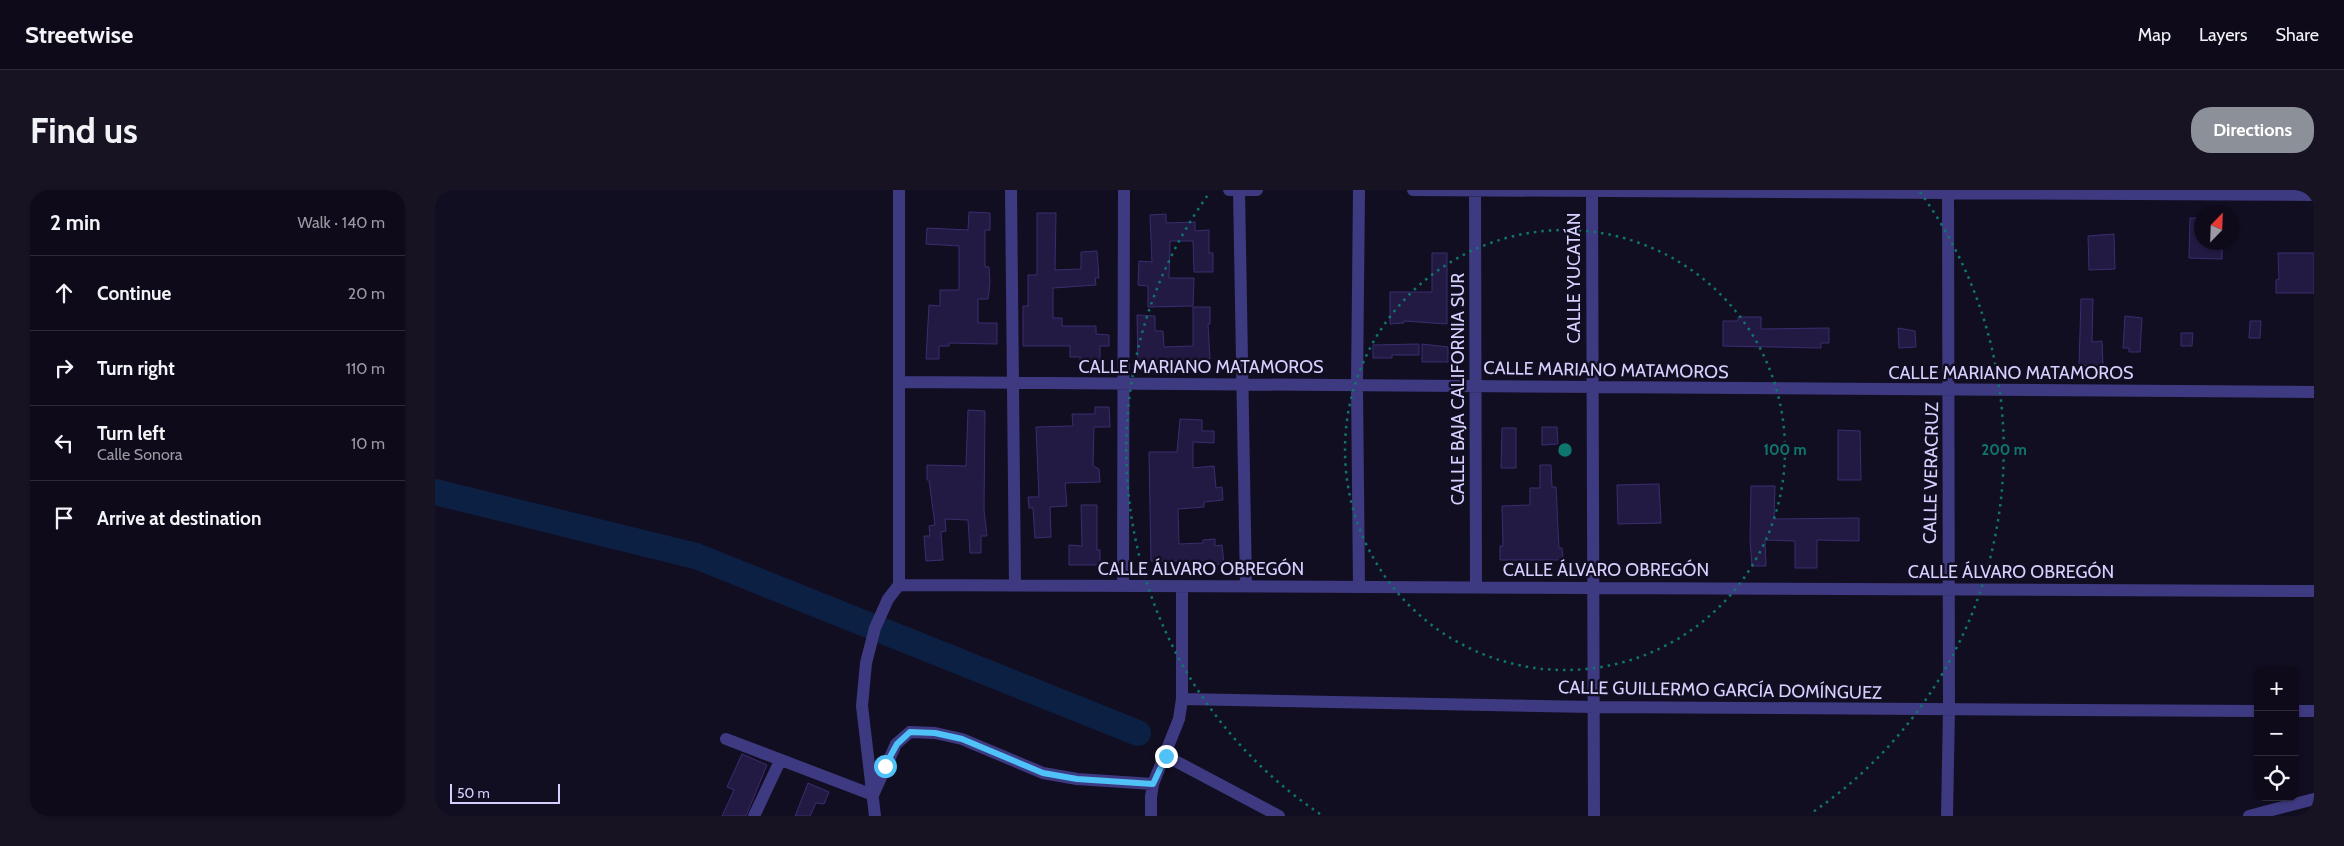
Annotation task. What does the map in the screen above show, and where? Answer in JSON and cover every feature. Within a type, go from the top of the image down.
[{"type":"street","points":[[875,816],[863,706],[866,663],[875,628],[888,599],[899,585],[899,190]]},
{"type":"street","points":[[1011,190],[1015,585]]},
{"type":"street","points":[[1123,586],[1124,190]]},
{"type":"street","points":[[1229,190],[1257,190]]},
{"type":"street","points":[[1239,190],[1241,384],[1247,586]]},
{"type":"street","points":[[1359,190],[1357,386],[1359,587]]},
{"type":"street","points":[[1413,190],[2314,195]]},
{"type":"street","name":"CALLE BAJA CALIFORNIA SUR","points":[[1475,190],[1476,587]]},
{"type":"street","name":"CALLE YUCATÁN","points":[[1592,190],[1594,816]]},
{"type":"street","name":"CALLE VERACRUZ","points":[[1947,816],[1949,709],[1947,589],[1948,192]]},
{"type":"street","name":"CALLE MARIANO MATAMOROS","points":[[899,382],[2314,392]]},
{"type":"street","name":"CALLE ÁLVARO OBREGÓN","points":[[899,585],[2314,591]]},
{"type":"street","points":[[1151,816],[1153,784],[1166,756],[1179,719],[1182,699],[1183,586]]},
{"type":"street","name":"CALLE GUILLERMO GARCÍA DOMÍNGUEZ","points":[[1182,699],[1593,707],[2254,711]]},
{"type":"street","points":[[2299,711],[2314,712]]},
{"type":"street","points":[[873,795],[897,744],[910,732],[935,733],[962,739],[1043,773],[1077,779],[1153,784]]},
{"type":"street","points":[[726,739],[873,795]]},
{"type":"street","points":[[1166,756],[1279,816]]},
{"type":"street","points":[[755,816],[780,761]]},
{"type":"street","points":[[2249,816],[2314,799]]},
{"type":"building","points":[[969,212],[990,213],[990,230],[985,230],[985,267],[989,267],[990,283],[988,299],[978,299],[978,323],[997,323],[997,344],[949,343],[949,346],[939,346],[939,359],[926,359],[929,305],[940,306],[940,290],[959,290],[959,246],[926,244],[927,228],[968,230]]},
{"type":"building","points":[[1037,213],[1056,213],[1055,270],[1081,269],[1081,252],[1097,251],[1099,278],[1095,278],[1096,285],[1053,288],[1053,318],[1062,318],[1062,326],[1096,326],[1096,334],[1109,335],[1109,346],[1100,346],[1100,361],[1080,361],[1080,357],[1070,357],[1070,346],[1023,346],[1023,306],[1028,306],[1028,275],[1037,275]]},
{"type":"building","points":[[1166,214],[1166,223],[1195,222],[1195,231],[1209,230],[1209,253],[1213,253],[1213,272],[1194,272],[1193,241],[1170,241],[1169,278],[1194,278],[1193,306],[1148,307],[1148,286],[1138,285],[1139,261],[1152,262],[1150,215]]},
{"type":"building","points":[[2190,218],[2194,218],[2194,250],[2222,250],[2222,259],[2189,258]]},
{"type":"building","points":[[2114,234],[2115,269],[2089,270],[2088,236]]},
{"type":"building","points":[[1432,253],[1447,253],[1447,324],[1404,321],[1404,323],[1390,324],[1390,292],[1432,292]]},
{"type":"building","points":[[2278,253],[2314,253],[2314,293],[2276,293],[2276,280],[2279,279]]},
{"type":"building","points":[[2081,299],[2093,299],[2092,342],[2102,341],[2103,365],[2079,366]]},
{"type":"building","points":[[1193,307],[1210,307],[1210,324],[1208,324],[1210,359],[1198,360],[1198,365],[1138,366],[1137,315],[1155,316],[1155,331],[1163,331],[1164,347],[1193,346]]},
{"type":"building","points":[[2125,316],[2142,318],[2140,352],[2129,352],[2129,348],[2123,348]]},
{"type":"building","points":[[1738,317],[1761,317],[1761,329],[1829,328],[1829,343],[1821,343],[1821,348],[1723,346],[1723,321],[1738,321]]},
{"type":"building","points":[[2250,321],[2261,321],[2260,338],[2249,338]]},
{"type":"building","points":[[1898,328],[1915,331],[1916,347],[1899,348]]},
{"type":"building","points":[[2181,333],[2193,333],[2192,346],[2181,346]]},
{"type":"building","points":[[1419,344],[1419,355],[1392,355],[1392,358],[1373,358],[1373,345]]},
{"type":"building","points":[[1422,344],[1448,347],[1448,362],[1422,362]]},
{"type":"building","points":[[1095,407],[1109,407],[1110,427],[1094,427],[1093,466],[1099,469],[1100,482],[1065,483],[1067,506],[1050,507],[1051,537],[1035,538],[1033,508],[1029,508],[1028,497],[1039,497],[1036,427],[1073,426],[1072,414],[1095,414]]},
{"type":"building","points":[[968,410],[985,411],[984,510],[987,536],[981,536],[981,553],[970,553],[968,520],[945,519],[946,531],[941,532],[943,560],[926,561],[924,536],[930,536],[929,526],[935,525],[929,480],[927,480],[927,465],[966,466]]},
{"type":"building","points":[[1180,419],[1202,420],[1202,431],[1214,431],[1214,443],[1193,442],[1193,468],[1214,466],[1216,488],[1222,487],[1223,500],[1204,502],[1204,507],[1178,509],[1179,544],[1203,543],[1203,540],[1215,539],[1215,546],[1222,545],[1224,564],[1188,566],[1183,561],[1151,561],[1149,452],[1177,452]]},
{"type":"building","points":[[1542,427],[1557,427],[1558,444],[1542,445]]},
{"type":"building","points":[[1502,428],[1516,428],[1516,468],[1501,468]]},
{"type":"building","points":[[1838,430],[1860,431],[1861,480],[1838,480]]},
{"type":"building","points":[[1540,465],[1551,465],[1552,487],[1556,487],[1559,548],[1562,548],[1563,560],[1500,560],[1500,546],[1503,546],[1502,506],[1530,505],[1530,488],[1540,488]]},
{"type":"building","points":[[1659,484],[1661,523],[1618,524],[1617,485]]},
{"type":"building","points":[[1751,486],[1775,486],[1774,519],[1859,518],[1859,541],[1817,540],[1817,568],[1795,568],[1795,541],[1765,540],[1766,566],[1752,566],[1750,540]]},
{"type":"building","points":[[1081,505],[1097,505],[1097,550],[1100,550],[1100,565],[1069,565],[1069,545],[1082,546]]},
{"type":"building","points":[[742,754],[767,765],[746,816],[722,816],[734,790],[727,787]]},
{"type":"building","points":[[808,783],[829,792],[824,804],[816,803],[810,816],[795,816]]},
{"type":"waterway","points":[[435,492],[696,556],[1138,733]]},
{"type":"route","points":[[885,766],[897,744],[910,732],[935,733],[962,739],[1043,773],[1077,779],[1153,784],[1166,756]]}]
